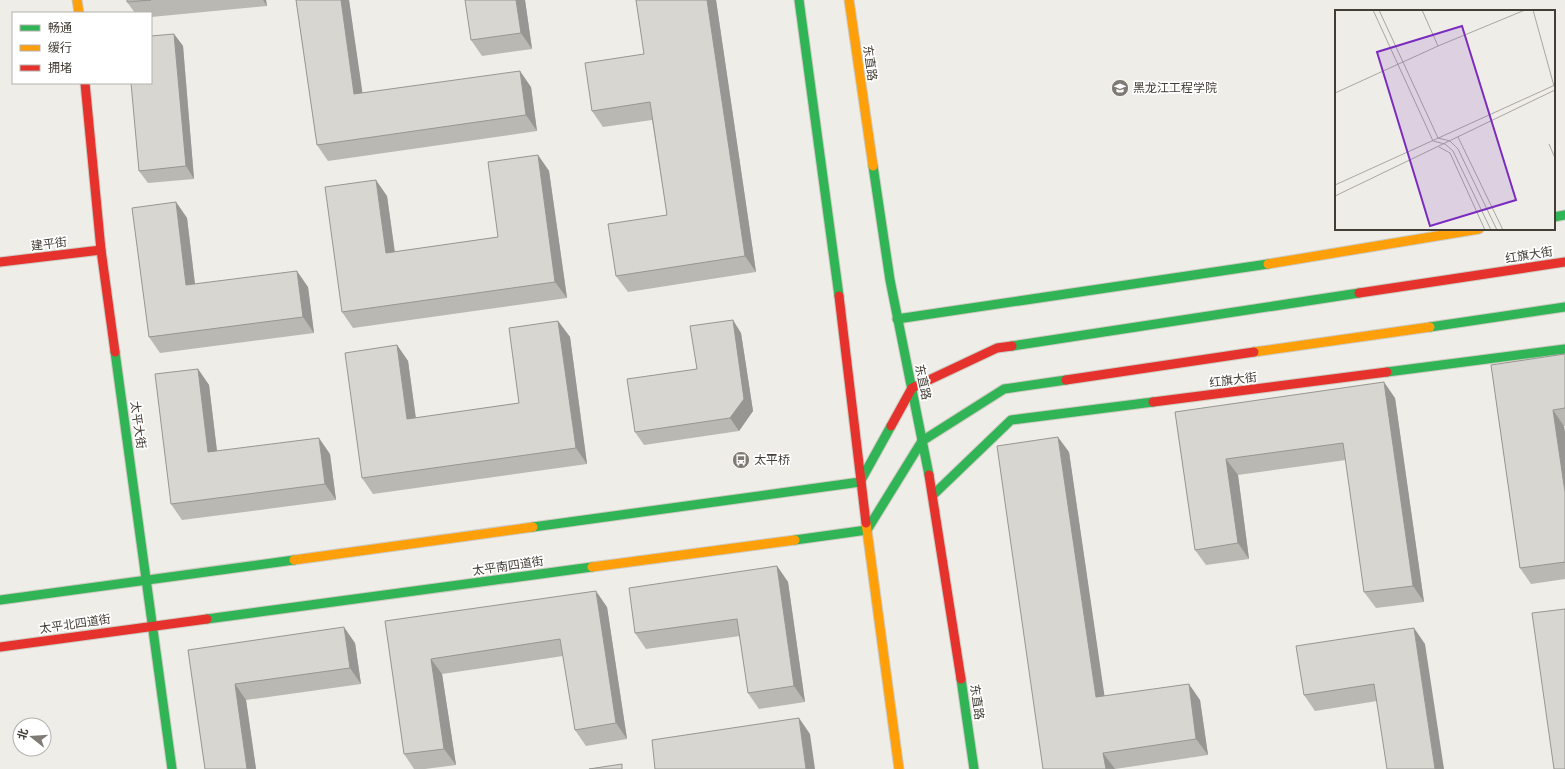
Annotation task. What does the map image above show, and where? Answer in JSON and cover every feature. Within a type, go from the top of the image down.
[{"type":"main road","points":[[77,0],[79,12]]},
{"type":"main road","points":[[799,0],[840,301],[860,482],[899,769]]},
{"type":"main road","name":"东直路","points":[[849,0],[897,319],[933,495],[974,769]]},
{"type":"main road","name":"太平大街","points":[[85,84],[101,250],[172,769]]},
{"type":"main road","points":[[1555,217],[1565,215]]},
{"type":"main road","points":[[897,319],[1294,260],[1473,230]]},
{"type":"main road","name":"建平街","points":[[0,262],[101,250]]},
{"type":"main road","name":"红旗大街","points":[[912,388],[998,348],[1565,262]]},
{"type":"main road","name":"红旗大街","points":[[922,441],[1004,389],[1565,307]]},
{"type":"main road","name":"红旗大街","points":[[933,495],[1011,420],[1565,349]]},
{"type":"main road","points":[[860,482],[912,388]]},
{"type":"main road","points":[[867,530],[922,441]]},
{"type":"main road","points":[[0,600],[860,482]]},
{"type":"main road","name":"太平南四道街","points":[[153,626],[867,530]]},
{"type":"main road","name":"太平北四道街","points":[[0,647],[153,626]]},
{"type":"building","points":[[127,0],[151,0],[127,2]]},
{"type":"building","points":[[296,0],[341,0],[354,94],[520,71],[526,115],[317,145]]},
{"type":"building","points":[[465,0],[516,0],[521,33],[471,40]]},
{"type":"building","points":[[636,0],[707,0],[745,256],[616,276],[608,224],[667,215],[650,102],[592,111],[585,63],[644,54]]},
{"type":"building","points":[[174,34],[186,166],[139,171],[131,84],[152,84],[152,36]]},
{"type":"building","points":[[538,155],[555,282],[342,312],[325,187],[376,180],[386,253],[498,237],[488,162]]},
{"type":"building","points":[[176,202],[186,285],[297,271],[303,317],[149,337],[132,208]]},
{"type":"building","points":[[733,320],[744,399],[730,418],[635,432],[627,379],[697,369],[690,326]]},
{"type":"building","points":[[558,321],[576,448],[362,478],[345,353],[397,345],[407,419],[519,403],[509,328]]},
{"type":"building","points":[[1565,354],[1565,408],[1553,410],[1565,492],[1565,562],[1520,568],[1491,365]]},
{"type":"building","points":[[198,369],[208,452],[319,438],[325,484],[171,504],[155,374]]},
{"type":"building","points":[[1384,382],[1413,586],[1364,592],[1343,443],[1226,459],[1238,543],[1195,550],[1175,412]]},
{"type":"building","points":[[1058,437],[1096,697],[1189,684],[1196,739],[1103,753],[1106,769],[1043,769],[997,446]]},
{"type":"building","points":[[777,566],[794,686],[748,693],[737,619],[635,633],[629,588]]},
{"type":"building","points":[[596,591],[616,723],[575,730],[560,639],[431,659],[444,749],[404,754],[385,621]]},
{"type":"building","points":[[1565,609],[1565,769],[1554,769],[1532,613]]},
{"type":"building","points":[[344,627],[350,668],[235,684],[247,769],[205,769],[188,650]]},
{"type":"building","points":[[1414,628],[1435,769],[1387,769],[1374,684],[1304,695],[1296,646]]},
{"type":"building","points":[[799,718],[806,769],[655,769],[652,740]]},
{"type":"building","points":[[622,764],[622,769],[589,769]]},
{"type":"traffic: fast","points":[[799,0],[839,296]]},
{"type":"traffic: fast","points":[[873,166],[890,280],[929,475]]},
{"type":"traffic: fast","points":[[1555,217],[1565,215]]},
{"type":"traffic: fast","points":[[897,319],[1268,264]]},
{"type":"traffic: fast","points":[[1012,346],[1359,293]]},
{"type":"traffic: fast","points":[[1430,327],[1565,307]]},
{"type":"traffic: fast","points":[[1387,372],[1565,349]]},
{"type":"traffic: fast","points":[[115,352],[172,769]]},
{"type":"traffic: fast","points":[[795,540],[867,530],[922,441],[1004,389],[1066,380]]},
{"type":"traffic: fast","points":[[933,495],[1011,420],[1153,402]]},
{"type":"traffic: fast","points":[[533,527],[860,482],[891,426]]},
{"type":"traffic: fast","points":[[0,600],[294,560]]},
{"type":"traffic: fast","points":[[207,619],[592,567]]},
{"type":"traffic: fast","points":[[961,679],[974,769]]},
{"type":"traffic: slow","points":[[77,0],[79,12]]},
{"type":"traffic: slow","points":[[849,0],[873,166]]},
{"type":"traffic: slow","points":[[1268,264],[1473,230]]},
{"type":"traffic: slow","points":[[1254,352],[1430,327]]},
{"type":"traffic: slow","points":[[866,523],[899,769]]},
{"type":"traffic: slow","points":[[294,560],[533,527]]},
{"type":"traffic: slow","points":[[592,567],[795,540]]},
{"type":"traffic: jam","points":[[85,84],[101,250],[115,352]]},
{"type":"traffic: jam","points":[[0,262],[101,250]]},
{"type":"traffic: jam","points":[[1359,293],[1565,262]]},
{"type":"traffic: jam","points":[[839,296],[866,523]]},
{"type":"traffic: jam","points":[[891,426],[912,388],[997,348],[1012,346]]},
{"type":"traffic: jam","points":[[1066,380],[1254,352]]},
{"type":"traffic: jam","points":[[1153,402],[1387,372]]},
{"type":"traffic: jam","points":[[929,475],[961,679]]},
{"type":"traffic: jam","points":[[0,647],[207,619]]},
{"type":"place","name":"黑龙江工程学院","points":[[1120,88]]},
{"type":"place","name":"太平桥","points":[[741,460]]}]
